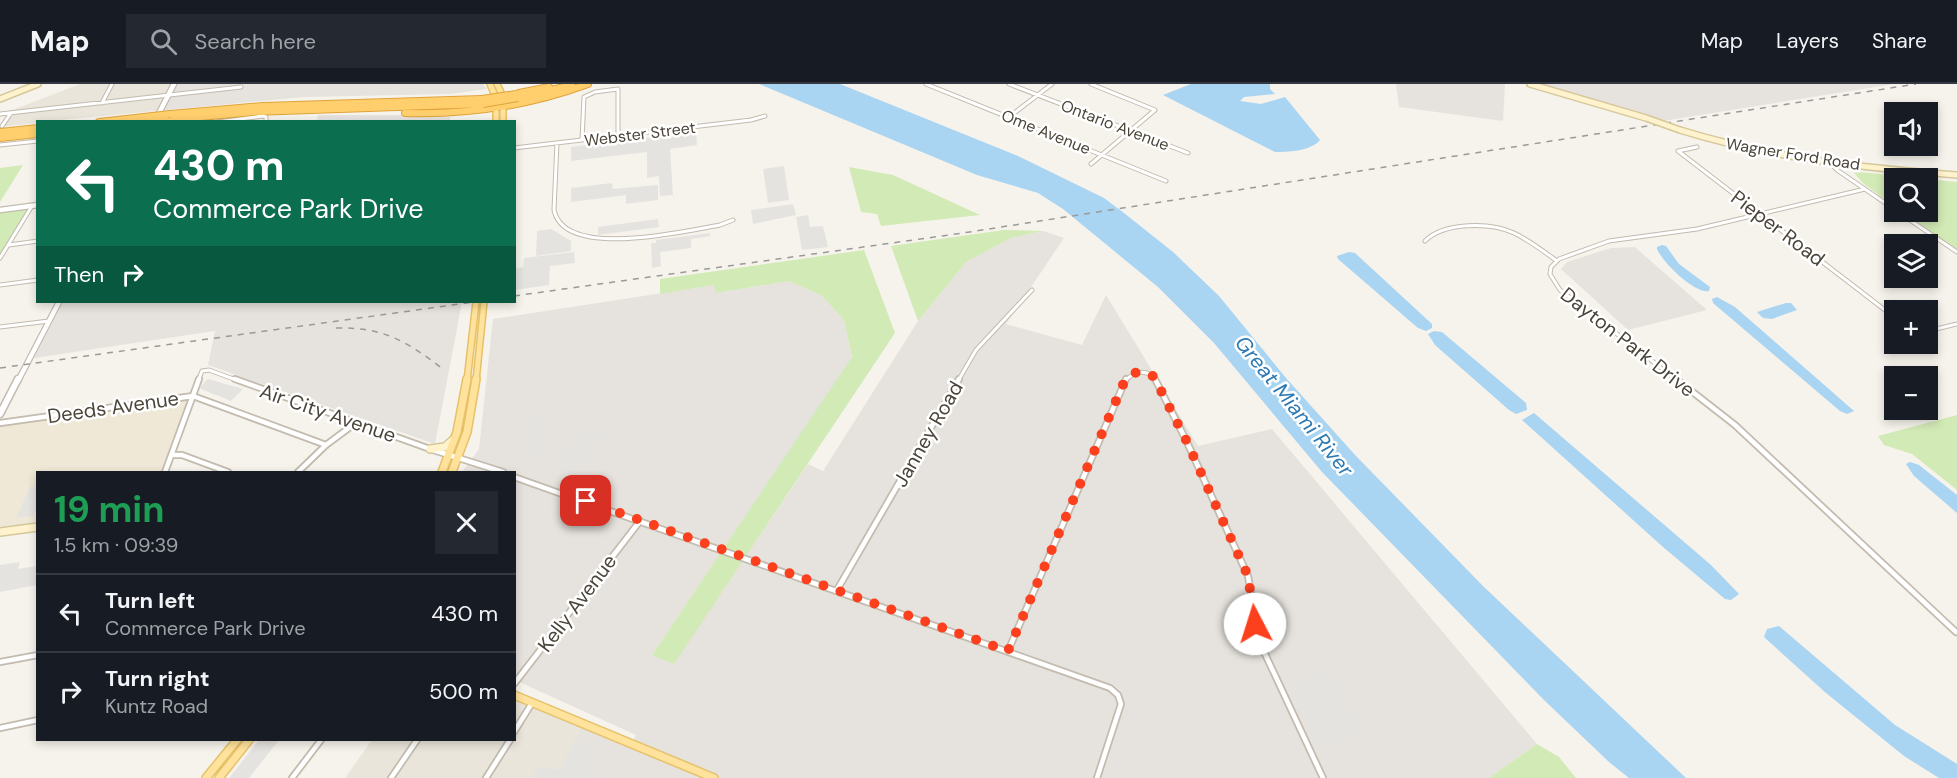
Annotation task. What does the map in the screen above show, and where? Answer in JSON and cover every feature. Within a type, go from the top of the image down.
[{"type":"highway","points":[[518,96],[548,84]]},
{"type":"highway","points":[[527,91],[559,84]]},
{"type":"highway","points":[[117,120],[483,101],[576,84]]},
{"type":"highway","points":[[357,109],[448,115],[483,112],[496,117],[504,110],[544,100],[588,84]]},
{"type":"highway","points":[[159,120],[263,106],[483,101]]},
{"type":"highway","points":[[1,129],[36,128]]},
{"type":"highway","points":[[0,138],[36,134]]},
{"type":"main road","points":[[0,99],[19,88],[38,84]]},
{"type":"main road","points":[[490,84],[496,98],[496,117]]},
{"type":"main road","points":[[498,84],[503,97],[503,120]]},
{"type":"main road","name":"Wagner Ford Road","points":[[1530,84],[1742,148],[1829,162],[1957,174]]},
{"type":"main road","points":[[452,471],[476,303]]},
{"type":"main road","points":[[443,471],[454,456],[471,414],[484,303]]},
{"type":"main road","points":[[430,449],[445,447],[457,434]]},
{"type":"main road","points":[[0,532],[36,527]]},
{"type":"main road","points":[[516,696],[714,778]]},
{"type":"main road","points":[[206,778],[236,741]]},
{"type":"main road","points":[[219,778],[248,741]]},
{"type":"street","points":[[102,103],[112,84]]},
{"type":"street","points":[[153,120],[174,84]]},
{"type":"street","name":"Ome Avenue","points":[[926,84],[1166,181]]},
{"type":"street","name":"Ontario Avenue","points":[[1009,84],[1188,153]]},
{"type":"street","points":[[1008,117],[1052,84]]},
{"type":"street","points":[[1091,84],[1155,110],[1091,164]]},
{"type":"street","points":[[0,114],[241,87]]},
{"type":"street","points":[[582,140],[584,97],[595,92],[618,89],[618,136]]},
{"type":"street","points":[[1,129],[12,112]]},
{"type":"street","points":[[233,120],[263,116],[266,120]]},
{"type":"street","name":"Webster Street","points":[[516,148],[751,120],[765,116]]},
{"type":"street","points":[[0,145],[36,141]]},
{"type":"street","points":[[558,143],[554,214],[562,226],[574,234],[598,239],[617,239],[720,225],[733,220]]},
{"type":"street","name":"Pieper Road","points":[[1697,147],[1678,151],[1884,309]]},
{"type":"street","points":[[1829,162],[1884,202]]},
{"type":"street","points":[[1842,163],[1847,176]]},
{"type":"street","name":"Dayton Park Drive","points":[[1865,189],[1697,229],[1609,241],[1557,261],[1551,267],[1550,274],[1560,290],[1742,431],[1956,632]]},
{"type":"street","points":[[0,210],[35,206]]},
{"type":"street","points":[[0,258],[35,206]]},
{"type":"street","points":[[1913,222],[1957,252]]},
{"type":"street","points":[[1425,241],[1431,234],[1442,229],[1497,227],[1521,235],[1557,261]]},
{"type":"street","points":[[8,245],[36,241]]},
{"type":"street","points":[[0,285],[36,280]]},
{"type":"street","name":"Janney Road","points":[[837,590],[976,350],[1032,290]]},
{"type":"street","points":[[0,414],[58,303]]},
{"type":"street","points":[[0,327],[49,321]]},
{"type":"street","points":[[1938,329],[1957,324]]},
{"type":"street","name":"Air City Avenue","points":[[192,396],[202,371],[213,371],[430,449],[500,471]]},
{"type":"street","points":[[1008,651],[1125,380],[1131,375],[1144,372],[1154,377],[1186,440],[1248,576],[1259,641],[1323,778]]},
{"type":"street","points":[[165,471],[192,396]]},
{"type":"street","name":"Deeds Avenue","points":[[0,423],[192,396],[326,445]]},
{"type":"street","points":[[299,471],[326,445],[358,422]]},
{"type":"street","points":[[172,454],[182,455],[225,471]]},
{"type":"street","points":[[516,478],[1100,684],[1118,695],[1121,704],[1097,778]]},
{"type":"street","name":"Kelly Avenue","points":[[516,681],[640,521]]},
{"type":"street","points":[[0,662],[36,656]]},
{"type":"street","points":[[516,729],[533,703]]},
{"type":"street","points":[[0,728],[36,720]]},
{"type":"street","points":[[292,778],[320,741]]},
{"type":"street","points":[[391,778],[416,741]]},
{"type":"street","points":[[486,778],[509,741]]},
{"type":"shaded area","points":[[80,84],[170,84],[156,111],[36,120],[36,123],[0,127],[10,111]]},
{"type":"shaded area","points":[[170,84],[483,84],[487,89],[450,94],[304,97],[156,111]]},
{"type":"shaded area","points":[[1396,84],[1505,84],[1503,121],[1399,107]]},
{"type":"shaded area","points":[[1538,84],[1894,84],[1663,121]]},
{"type":"shaded area","points":[[318,115],[450,117],[450,120],[317,120]]},
{"type":"shaded area","points":[[362,115],[392,118],[391,120],[324,120],[325,117]]},
{"type":"shaded area","points":[[696,132],[697,145],[670,149],[673,195],[660,196],[659,176],[647,178],[647,152],[571,161],[571,147]]},
{"type":"shaded area","points":[[784,166],[789,200],[768,203],[763,169]]},
{"type":"shaded area","points":[[612,183],[613,189],[658,185],[658,200],[626,204],[626,195],[571,202],[571,188]]},
{"type":"shaded area","points":[[793,204],[796,215],[753,224],[751,210]]},
{"type":"shaded area","points":[[808,215],[810,227],[823,226],[828,247],[802,250],[796,217]]},
{"type":"shaded area","points":[[658,219],[659,227],[598,235],[598,227]]},
{"type":"shaded area","points":[[551,229],[571,241],[571,251],[536,256],[537,231]]},
{"type":"shaded area","points":[[1043,231],[1064,238],[1006,324],[1082,345],[1106,295],[1198,446],[1272,429],[1537,744],[1489,778],[532,778],[537,767],[560,770],[583,724],[632,743],[636,735],[516,680],[516,471],[463,471],[479,449],[493,319],[715,285],[716,293],[789,281],[822,296],[844,320],[852,358],[652,655],[674,663],[808,464],[823,471],[918,321],[966,262],[1011,238]]},
{"type":"shaded area","points":[[710,233],[710,236],[691,239],[691,248],[660,252],[661,266],[652,268],[651,243],[656,243],[656,240]]},
{"type":"shaded area","points":[[1635,247],[1707,310],[1628,330],[1561,269],[1567,262],[1611,248]]},
{"type":"shaded area","points":[[574,252],[575,263],[550,266],[549,285],[516,290],[516,269],[523,267],[524,258]]},
{"type":"shaded area","points":[[62,303],[462,303],[435,444],[208,365],[215,331],[34,358]]},
{"type":"shaded area","points":[[208,379],[243,389],[231,401],[201,389],[200,387]]},
{"type":"shaded area","points":[[193,396],[165,471],[36,471],[36,524],[0,532],[0,423]]},
{"type":"shaded area","points":[[552,416],[551,455],[520,461],[522,420]]},
{"type":"shaded area","points":[[599,428],[608,433],[572,476],[547,467],[581,431]]},
{"type":"shaded area","points":[[36,486],[36,508],[33,516],[16,518],[30,487]]},
{"type":"shaded area","points":[[20,562],[18,569],[36,566],[36,585],[0,592],[0,565]]},
{"type":"shaded area","points":[[1333,671],[1363,735],[1316,744],[1288,680]]},
{"type":"shaded area","points":[[516,695],[583,724],[560,770],[537,767],[532,778],[345,778],[371,741],[516,741]]},
{"type":"shaded area","points":[[575,739],[588,743],[590,739],[602,742],[591,766],[597,768],[592,778],[532,778],[537,767],[560,770]]},
{"type":"shaded area","points":[[258,741],[278,741],[249,778],[229,778]]},
{"type":"green space","points":[[23,165],[0,202],[0,168]]},
{"type":"green space","points":[[849,167],[893,175],[980,215],[881,226],[877,214],[861,212]]},
{"type":"green space","points":[[1854,173],[1884,174],[1884,199],[1864,184]]},
{"type":"green space","points":[[1938,180],[1957,182],[1957,251],[1938,237],[1938,234],[1933,234],[1917,222],[1938,222]]},
{"type":"green space","points":[[32,206],[0,258],[0,210]]},
{"type":"green space","points":[[1004,230],[1043,231],[1011,238],[966,262],[918,321],[891,246]]},
{"type":"green space","points":[[864,250],[895,333],[674,664],[652,655],[852,357],[844,320],[822,296],[789,281],[716,293],[714,285],[660,294],[660,279]]},
{"type":"green space","points":[[1957,415],[1957,490],[1912,454],[1884,445],[1878,436]]},
{"type":"green space","points":[[1537,744],[1559,757],[1576,778],[1489,778]]},
{"type":"water","name":"Great Miami River","points":[[759,84],[840,84],[1018,156],[1104,198],[1173,252],[1219,296],[1286,378],[1356,456],[1484,587],[1686,778],[1629,778],[1609,762],[1543,699],[1322,472],[1214,343],[1158,287],[1063,209],[1038,193],[977,175]]},
{"type":"water","points":[[1191,84],[1270,84],[1270,89],[1275,94],[1244,97],[1240,101],[1261,104],[1285,97],[1320,140],[1305,149],[1275,152],[1163,95]]},
{"type":"water","points":[[1662,245],[1666,246],[1679,264],[1710,287],[1709,291],[1696,288],[1672,269],[1657,249]]},
{"type":"water","points":[[1349,252],[1355,253],[1432,324],[1432,328],[1426,331],[1418,328],[1338,259],[1337,256]]},
{"type":"water","points":[[1717,297],[1735,307],[1854,411],[1847,414],[1840,411],[1713,303],[1712,299]]},
{"type":"water","points":[[1791,303],[1797,310],[1772,319],[1763,318],[1757,312]]},
{"type":"water","points":[[1434,331],[1442,332],[1526,403],[1527,410],[1516,414],[1509,410],[1435,345],[1428,334]]},
{"type":"water","points":[[1534,413],[1711,565],[1739,594],[1731,600],[1725,599],[1663,547],[1522,420]]},
{"type":"water","points":[[1910,462],[1919,465],[1957,495],[1957,513],[1914,476],[1906,464]]},
{"type":"water","points":[[1779,626],[1895,725],[1957,764],[1957,778],[1939,778],[1904,756],[1826,693],[1764,637],[1767,629]]},
{"type":"railway","points":[[516,296],[963,233],[1916,84]]},
{"type":"railway","points":[[0,368],[467,303]]},
{"type":"railway","points":[[336,328],[353,328],[381,333],[406,343],[443,369]]},
{"type":"route","points":[[586,501],[1008,651],[1125,380],[1131,375],[1144,372],[1154,377],[1186,440],[1248,576],[1251,584],[1255,624]]}]
